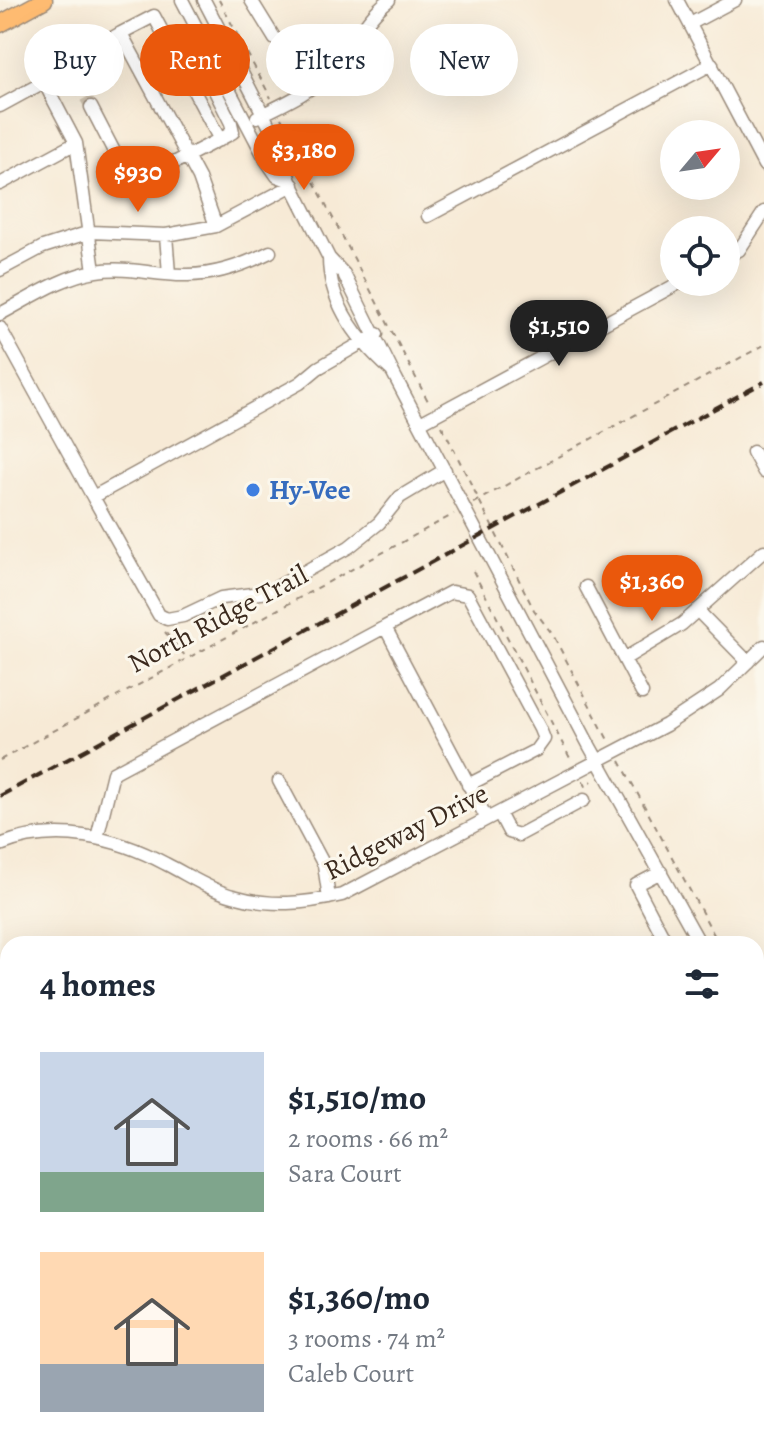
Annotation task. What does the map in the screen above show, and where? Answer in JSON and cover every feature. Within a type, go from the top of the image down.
[{"type":"main road","points":[[0,24],[44,0]]},
{"type":"street","points":[[182,0],[194,24]]},
{"type":"street","points":[[204,0],[264,114],[288,168],[291,183],[329,258],[344,274],[377,334],[392,371],[596,759],[696,936]]},
{"type":"street","points":[[251,0],[266,24]]},
{"type":"street","points":[[365,24],[389,0]]},
{"type":"street","points":[[677,0],[764,165]]},
{"type":"street","points":[[690,24],[729,2]]},
{"type":"street","points":[[124,31],[154,16],[224,138]]},
{"type":"street","points":[[124,39],[187,157],[216,226]]},
{"type":"street","points":[[428,216],[712,64]]},
{"type":"street","points":[[0,106],[44,82],[76,143],[94,271]]},
{"type":"street","points":[[91,107],[121,165],[141,180],[233,132],[218,96]]},
{"type":"street","points":[[233,96],[277,176],[291,183]]},
{"type":"street","points":[[247,122],[294,96]]},
{"type":"street","points":[[0,184],[76,143]]},
{"type":"street","points":[[0,270],[51,243],[90,232],[166,235],[216,226],[291,183]]},
{"type":"street","points":[[740,248],[764,212]]},
{"type":"street","points":[[166,235],[169,274]]},
{"type":"street","points":[[0,314],[55,285],[94,271],[130,267],[169,274],[205,274],[244,265],[270,252]]},
{"type":"street","points":[[329,258],[329,283],[361,343],[392,371]]},
{"type":"street","points":[[420,423],[660,293]]},
{"type":"street","points":[[0,328],[159,615],[167,619],[221,598],[268,592],[349,547],[379,523],[400,497],[445,470]]},
{"type":"street","points":[[93,497],[300,383],[377,334]]},
{"type":"street","points":[[753,452],[764,472]]},
{"type":"street","points":[[624,659],[660,639],[764,551]]},
{"type":"street","points":[[586,587],[642,693]]},
{"type":"street","points":[[97,838],[113,773],[451,592],[468,595],[544,739],[536,750],[468,785]]},
{"type":"street","points":[[697,610],[748,662]]},
{"type":"street","points":[[385,627],[487,819]]},
{"type":"street","name":"Ridgeway Drive","points":[[0,845],[46,835],[97,838],[132,848],[238,898],[292,904],[329,898],[367,884],[596,759],[666,725],[719,690],[764,646]]},
{"type":"street","points":[[279,781],[324,865],[329,898]]},
{"type":"street","points":[[499,813],[509,832],[519,835],[584,800]]},
{"type":"street","points":[[661,872],[636,885],[663,936]]},
{"type":"path","points":[[219,0],[428,402]]},
{"type":"path","points":[[470,504],[764,345]]},
{"type":"path","points":[[442,427],[534,610],[553,635],[609,740]]},
{"type":"path","name":"North Ridge Trail","points":[[0,760],[456,512]]},
{"type":"path","points":[[473,571],[571,760]]},
{"type":"path","points":[[167,619],[165,634],[187,658]]},
{"type":"path","points":[[619,760],[715,936]]},
{"type":"path","points":[[613,770],[622,765]]},
{"type":"path","points":[[583,780],[586,786],[592,781]]},
{"type":"tunnel","points":[[85,96],[91,107]]},
{"type":"railway","points":[[0,796],[764,382]]},
{"type":"place","name":"Hy-Vee","points":[[253,490]]}]
